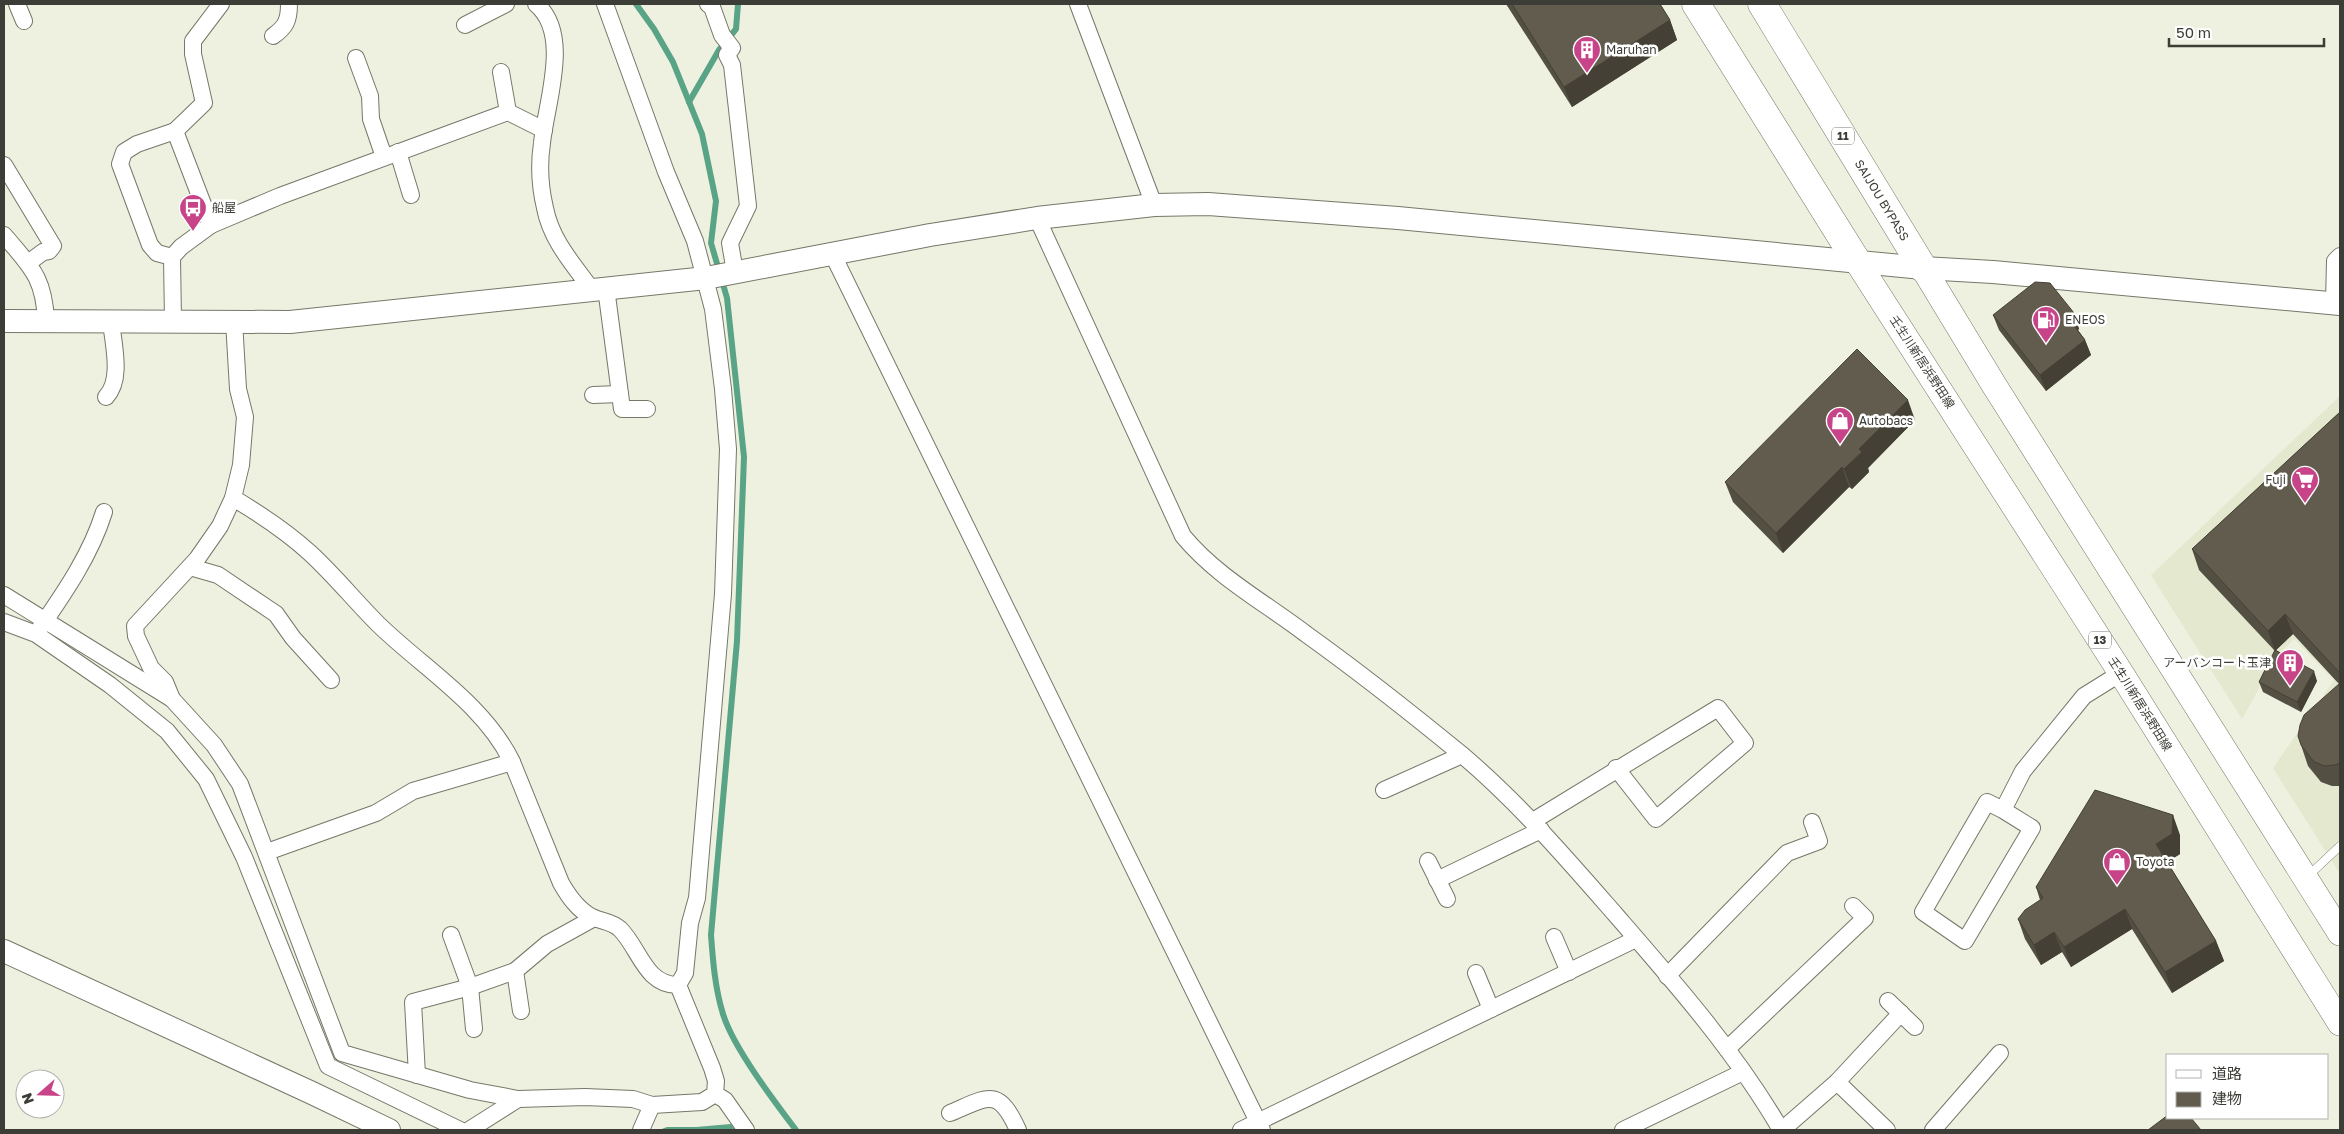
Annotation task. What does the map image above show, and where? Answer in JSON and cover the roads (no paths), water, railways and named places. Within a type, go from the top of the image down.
[{"type":"highway","points":[[1696,4],[1856,260]]},
{"type":"highway","name":"SAIJOU BYPASS","points":[[1762,4],[1923,268]]},
{"type":"main road","name":"壬生川新居浜野田線","points":[[1856,260],[2121,673],[2340,1023]]},
{"type":"main road","points":[[1923,268],[1994,385],[2340,934]]},
{"type":"street","points":[[17,4],[24,22]]},
{"type":"street","points":[[172,257],[157,253],[150,245],[120,164],[124,152],[137,144],[175,131],[204,103],[193,41],[221,4]]},
{"type":"street","points":[[273,36],[286,27],[289,4]]},
{"type":"street","points":[[465,26],[506,4]]},
{"type":"street","points":[[536,4],[543,10],[551,23],[555,40],[554,62],[544,130],[541,176],[544,207],[558,244],[599,289],[622,409],[647,409]]},
{"type":"street","points":[[605,4],[666,172],[695,241],[721,275]]},
{"type":"street","points":[[678,985],[685,973],[690,923],[696,898],[724,585],[728,449],[713,309],[730,243],[748,206],[732,64],[727,55],[732,48],[722,35],[712,7],[708,4]]},
{"type":"street","points":[[1078,4],[1154,205]]},
{"type":"street","points":[[356,58],[370,96],[371,119],[411,195]]},
{"type":"street","points":[[501,72],[508,112]]},
{"type":"street","points":[[174,321],[172,257],[181,247],[211,225],[391,154],[508,112],[544,130]]},
{"type":"street","points":[[175,131],[211,225]]},
{"type":"street","points":[[4,165],[53,246],[49,251],[43,252],[28,263]]},
{"type":"street","points":[[4,321],[290,322],[721,275],[832,253],[1037,218],[1154,205],[1208,204],[1398,218],[1856,260],[1923,268],[1993,272],[2337,304],[2335,261],[2340,256]]},
{"type":"street","points":[[1037,218],[1183,536],[1198,554],[1220,574],[1306,634],[1462,755],[1537,826],[1636,939],[1727,1049],[1782,1130],[1837,1082],[1901,1013]]},
{"type":"street","points":[[4,236],[28,263],[39,280],[45,298],[46,321]]},
{"type":"street","points":[[832,253],[1260,1126]]},
{"type":"street","points":[[106,397],[112,390],[115,380],[111,321]]},
{"type":"street","points":[[234,322],[238,390],[245,417],[241,466],[233,498],[220,526],[190,567],[135,626],[136,636],[151,668],[164,682],[172,699],[214,744],[240,784],[342,1053],[470,1090],[518,1099],[614,1098],[652,1105],[702,1102],[715,1094]]},
{"type":"street","points":[[593,395],[620,394]]},
{"type":"street","points":[[233,498],[271,521],[310,553],[379,625],[451,688],[492,729],[503,743],[512,762],[561,883],[570,897],[581,910],[594,918],[611,922],[620,929],[631,942],[648,972],[657,981],[668,985],[678,985]]},
{"type":"street","points":[[41,628],[79,567],[98,532],[104,512]]},
{"type":"street","points":[[190,567],[218,575],[276,614],[298,644],[330,680]]},
{"type":"street","points":[[4,596],[167,731],[206,778],[244,857],[328,1066],[460,1130]]},
{"type":"street","points":[[4,622],[41,628],[172,699]]},
{"type":"street","points":[[2003,810],[2023,771],[2084,696],[2121,673]]},
{"type":"street","points":[[1438,880],[1537,826],[1616,768],[1718,708],[1744,743],[1656,819],[1616,768]]},
{"type":"street","points":[[1384,790],[1462,755]]},
{"type":"street","points":[[267,852],[362,818],[413,791],[512,762]]},
{"type":"street","points":[[1987,802],[2003,810],[2032,828],[1965,940],[1923,912],[1987,802]]},
{"type":"street","points":[[1667,976],[1787,853],[1819,840],[1812,822]]},
{"type":"street","points":[[1428,861],[1447,899]]},
{"type":"street","points":[[1727,1049],[1865,918],[1853,906]]},
{"type":"street","points":[[417,1075],[413,1002],[470,987],[515,971],[547,944],[594,918]]},
{"type":"street","points":[[451,936],[470,987],[474,1029]]},
{"type":"street","points":[[1554,937],[1569,972]]},
{"type":"street","points":[[1241,1130],[1260,1126],[1636,939]]},
{"type":"street","points":[[4,951],[87,991],[312,1092],[389,1130]]},
{"type":"street","points":[[515,971],[521,1011]]},
{"type":"street","points":[[1476,973],[1492,1009]]},
{"type":"street","points":[[678,985],[712,1068],[716,1081],[715,1094]]},
{"type":"street","points":[[1888,1000],[1915,1027]]},
{"type":"street","points":[[1934,1130],[2000,1053]]},
{"type":"street","points":[[1623,1130],[1743,1072]]},
{"type":"street","points":[[1837,1082],[1887,1130]]},
{"type":"street","points":[[715,1094],[725,1100],[746,1130]]},
{"type":"street","points":[[950,1113],[984,1099],[994,1098],[1004,1105],[1018,1130]]},
{"type":"street","points":[[469,1130],[518,1099]]},
{"type":"street","points":[[641,1130],[652,1105]]},
{"type":"lane","points":[[2305,878],[2340,846]]},
{"type":"waterway","points":[[636,4],[654,29],[673,62],[702,134],[716,201],[711,243],[727,298],[744,457],[737,641],[711,935],[715,975],[718,994],[728,1027],[755,1074],[796,1130]]},
{"type":"waterway","points":[[689,102],[719,50],[736,29],[738,4]]},
{"type":"place","name":"Maruhan","points":[[1587,74]]},
{"type":"place","name":"船屋","points":[[193,232]]},
{"type":"place","name":"ENEOS","points":[[2046,344]]},
{"type":"place","name":"Autobacs","points":[[1840,445]]},
{"type":"place","name":"Fuji","points":[[2305,504]]},
{"type":"place","name":"アーバンコート玉津","points":[[2290,687]]},
{"type":"place","name":"Toyota","points":[[2117,886]]}]
